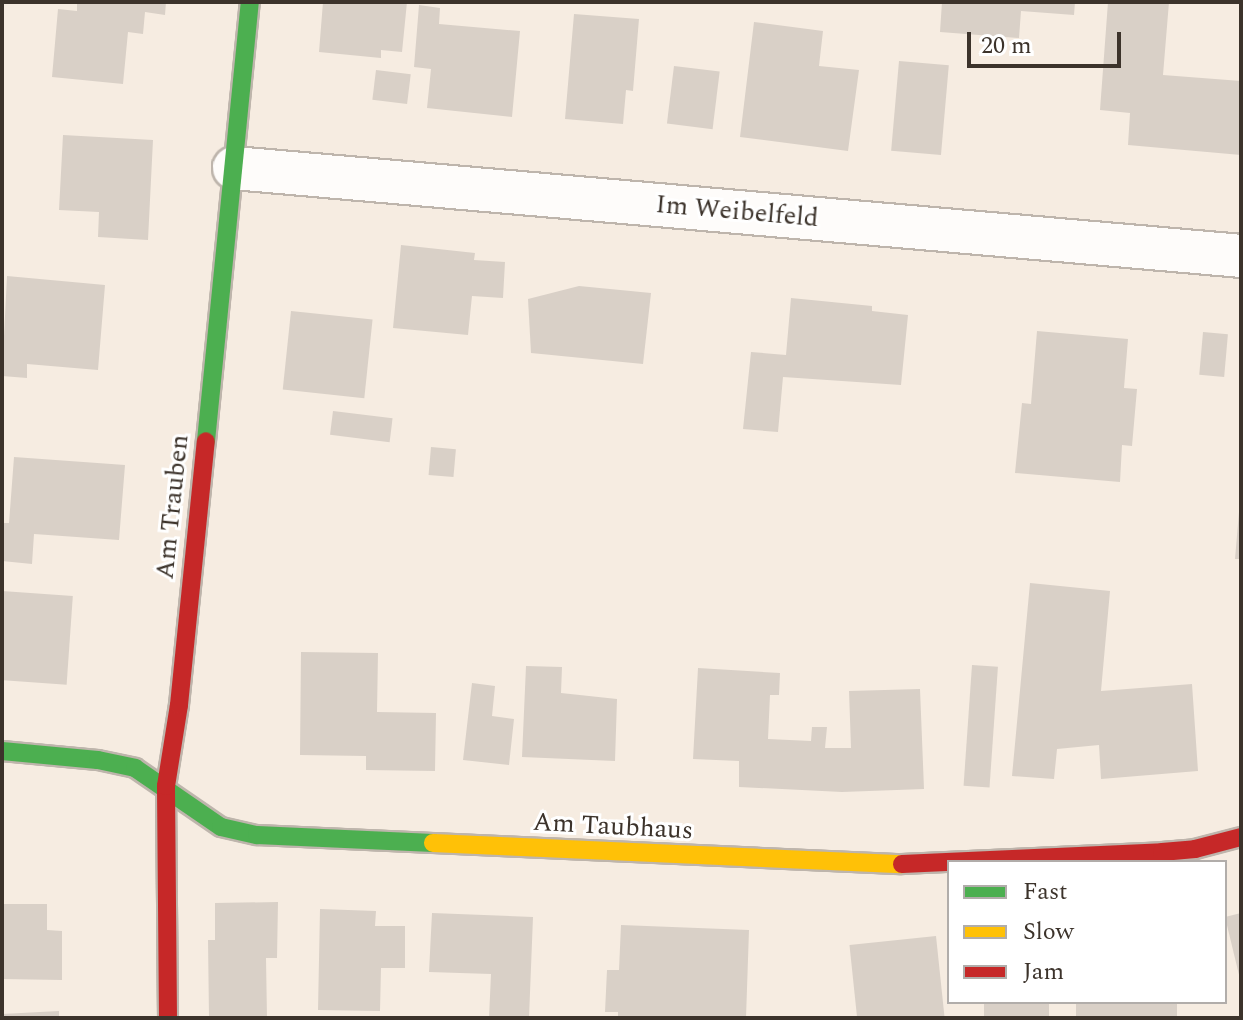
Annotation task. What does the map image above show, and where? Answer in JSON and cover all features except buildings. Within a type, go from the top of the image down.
[{"type":"street","name":"Am Trauben","points":[[168,1018],[166,786],[179,705],[250,2]]},
{"type":"street","name":"Im Weibelfeld","points":[[234,168],[1241,256]]},
{"type":"street","name":"Am Taubhaus","points":[[2,751],[98,760],[135,768],[166,786],[221,827],[257,835],[828,864],[1162,852],[1195,849],[1241,837]]},
{"type":"traffic: fast","points":[[206,441],[250,2]]},
{"type":"traffic: fast","points":[[2,751],[98,760],[135,768],[221,827],[257,835],[433,843]]},
{"type":"traffic: slow","points":[[433,843],[902,864]]},
{"type":"traffic: jam","points":[[168,1018],[166,786],[179,705],[206,441]]},
{"type":"traffic: jam","points":[[989,860],[1195,849],[1241,837]]},
{"type":"traffic: jam","points":[[902,864],[947,862]]}]
